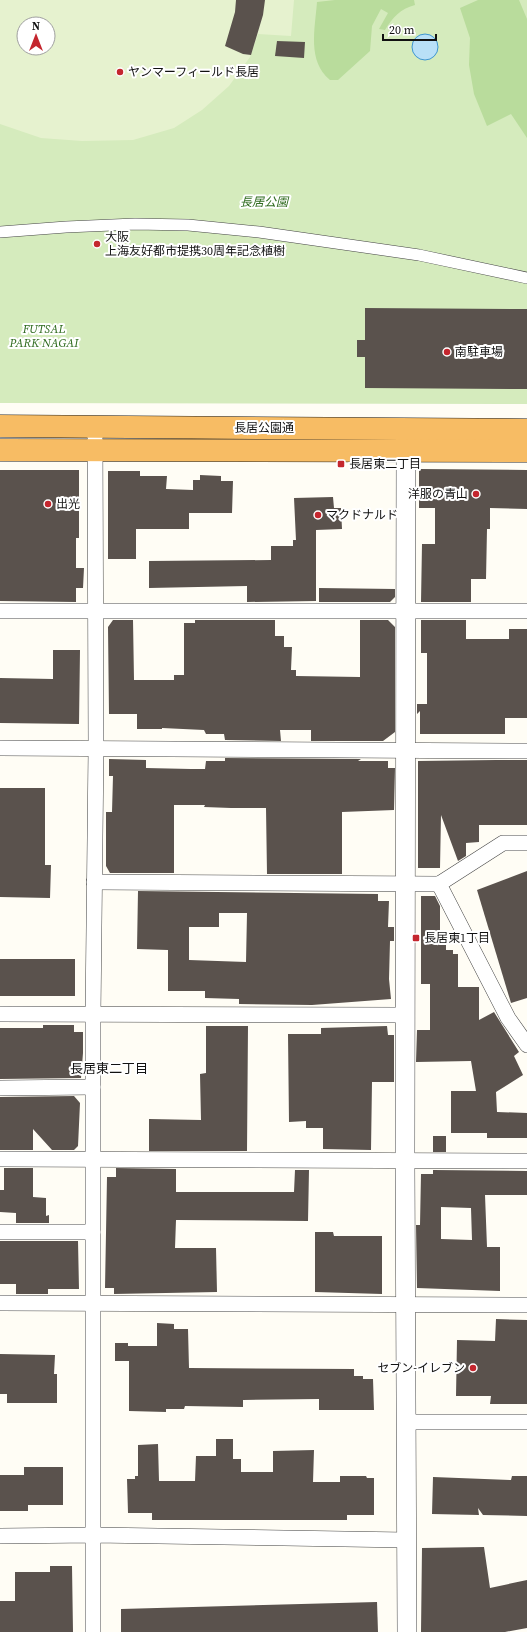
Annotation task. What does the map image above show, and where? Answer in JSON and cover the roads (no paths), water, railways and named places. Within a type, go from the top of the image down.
[{"type":"highway","name":"長居公園通","points":[[0,426],[527,430]]},
{"type":"highway","name":"長居公園通","points":[[0,450],[527,451]]},
{"type":"street","points":[[0,232],[104,225],[188,226],[259,232],[419,256],[527,278]]},
{"type":"street","points":[[93,1632],[93,1015],[96,749],[95,426]]},
{"type":"street","points":[[406,429],[405,1540],[407,1632]]},
{"type":"street","points":[[0,611],[527,611]]},
{"type":"street","points":[[0,748],[527,751]]},
{"type":"street","points":[[94,882],[439,884],[503,842],[527,843]]},
{"type":"street","points":[[439,884],[508,1018],[527,1045]]},
{"type":"street","points":[[0,1014],[406,1015]]},
{"type":"street","points":[[0,1088],[93,1087]]},
{"type":"street","points":[[0,1159],[527,1160]]},
{"type":"street","points":[[0,1232],[93,1232]]},
{"type":"street","points":[[0,1303],[527,1305]]},
{"type":"street","points":[[405,1422],[527,1422]]},
{"type":"street","points":[[0,1536],[94,1535],[405,1540]]},
{"type":"water","points":[[425,34],[434,38],[438,47],[434,56],[425,60],[416,56],[412,47],[416,38]]},
{"type":"place","name":"ヤンマーフィールド長居","points":[[120,72]]},
{"type":"place","name":"大阪 上海友好都市提携30周年記念植樹","points":[[97,244]]},
{"type":"place","name":"南駐車場","points":[[447,352]]},
{"type":"place","name":"長居東二丁目","points":[[341,464]]},
{"type":"place","name":"洋服の青山","points":[[476,494]]},
{"type":"place","name":"出光","points":[[48,504]]},
{"type":"place","name":"マクドナルド","points":[[318,515]]},
{"type":"place","name":"長居東1丁目","points":[[416,938]]},
{"type":"place","name":"セブン-イレブン","points":[[473,1368]]},
{"type":"district","name":"長居東二丁目","points":[[109,1068]]},
{"type":"park label","name":"長居公園","points":[[264,202]]},
{"type":"park label","name":"FUTSAL PARK NAGAI","points":[[44,336]]}]
